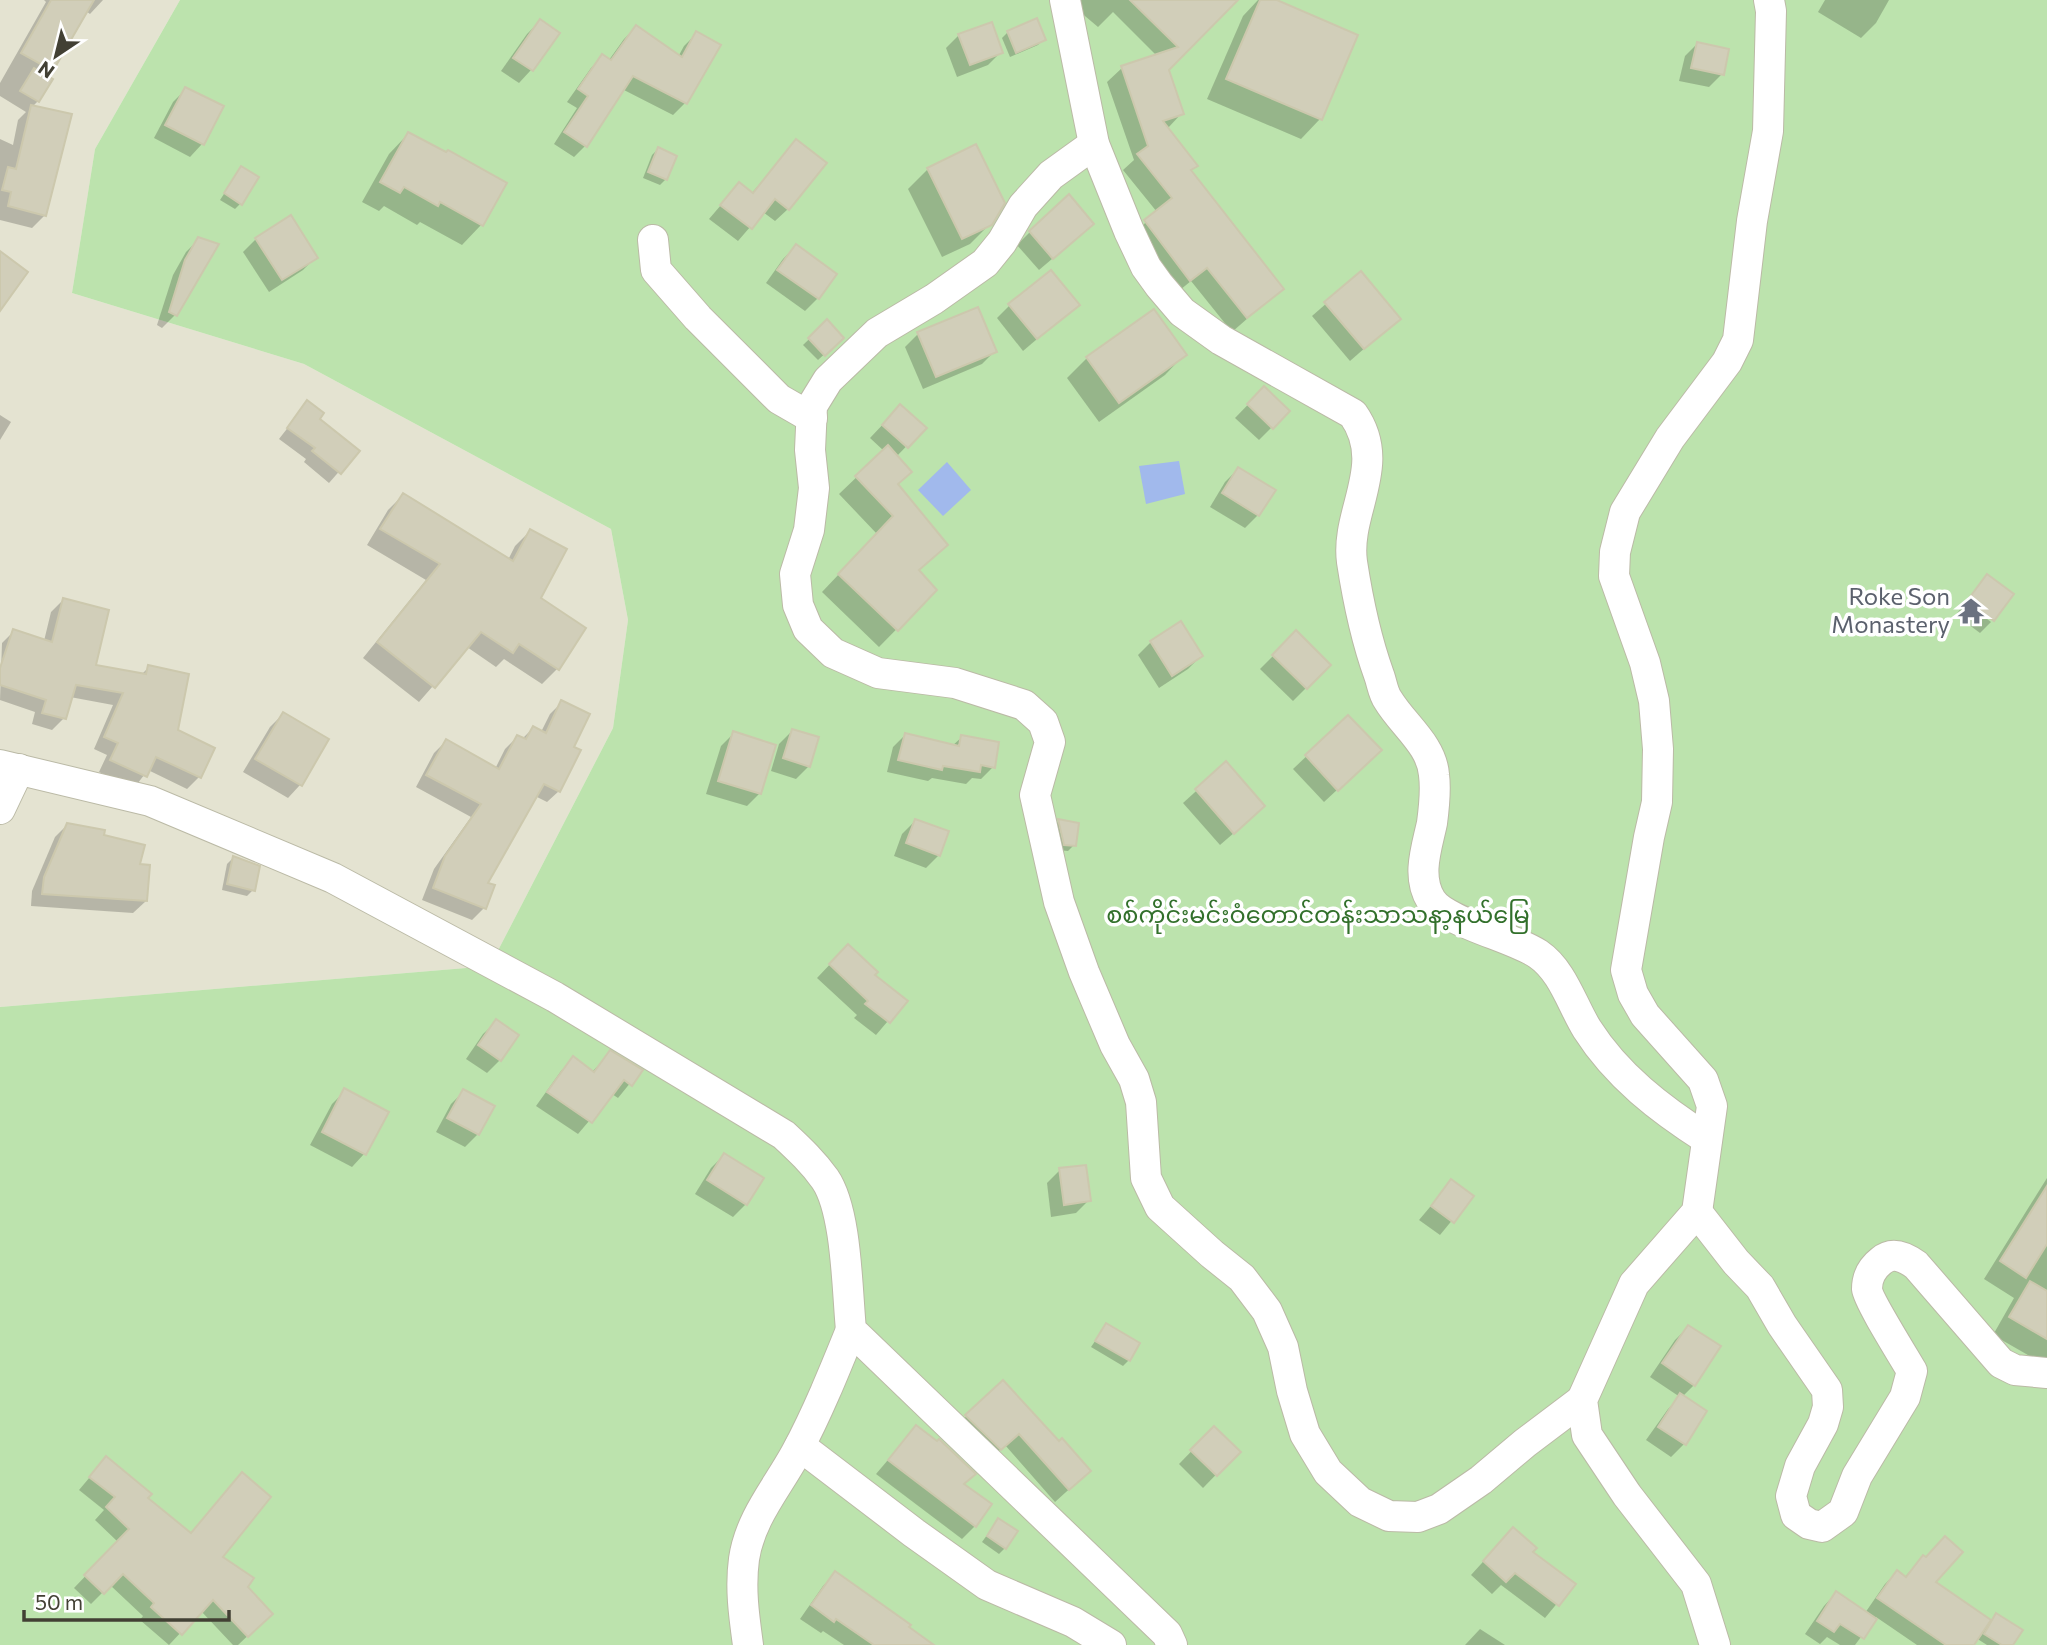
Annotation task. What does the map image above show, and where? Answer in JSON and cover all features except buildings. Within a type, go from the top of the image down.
[{"type":"street","points":[[1065,0],[1094,144],[1146,267],[1182,312],[1221,340],[1353,414],[1362,426],[1367,446],[1367,469],[1353,532],[1352,559],[1361,615],[1387,698],[1430,756],[1434,775],[1433,810],[1423,857],[1431,900],[1446,915],[1509,939],[1540,955],[1561,981],[1586,1028],[1609,1060],[1666,1112],[1707,1139]]},
{"type":"street","points":[[1094,144],[1051,175],[1023,206],[1002,242],[985,263],[934,299],[877,333],[828,380],[812,406],[810,450],[814,488],[809,530],[795,574],[798,605],[808,629],[834,653],[878,673],[955,683],[1024,705],[1043,722],[1049,741],[1035,795],[1059,902],[1084,972],[1115,1045],[1134,1079],[1141,1102],[1146,1178],[1160,1207],[1242,1278],[1267,1311],[1283,1347],[1305,1434],[1328,1472],[1360,1502],[1389,1516],[1418,1517],[1439,1510],[1582,1400],[1634,1284],[1697,1212],[1712,1106],[1703,1080],[1645,1015],[1633,994],[1626,970],[1657,802],[1657,749],[1654,701],[1614,576],[1615,552],[1625,512],[1670,438],[1727,362],[1738,340],[1752,221],[1768,131],[1769,0]]},
{"type":"street","points":[[653,240],[656,270],[690,309],[779,400],[812,418]]},
{"type":"street","points":[[0,808],[9,767],[150,801],[333,878],[555,997],[784,1135],[809,1158],[827,1182],[839,1211],[851,1330],[800,1446],[769,1495],[751,1531],[744,1558],[742,1598],[748,1645]]},
{"type":"street","points":[[1697,1212],[1736,1262],[1760,1287],[1782,1325],[1827,1390],[1828,1407],[1823,1424],[1800,1466],[1791,1496],[1796,1515],[1809,1524],[1822,1527],[1843,1512],[1857,1476],[1905,1397],[1912,1371],[1867,1292],[1871,1272],[1886,1257],[1896,1255],[1916,1265],[2001,1363],[2015,1370],[2047,1373]]},
{"type":"street","points":[[851,1330],[1167,1634],[1172,1645]]},
{"type":"street","points":[[1582,1400],[1587,1435],[1626,1495],[1696,1584],[1715,1645]]},
{"type":"street","points":[[800,1446],[914,1533],[988,1585],[1073,1622],[1111,1645]]},
{"type":"shaded area","points":[[0,0],[180,0],[95,149],[72,293],[304,364],[611,529],[628,620],[613,728],[490,966],[0,1007]]},
{"type":"green space","name":"စစ်ကိုင်းမင်းဝံတောင်တန်းသာသနာ့နယ်မြေ","points":[[180,0],[2047,0],[2047,1645],[0,1645],[0,1007],[490,966],[613,728],[628,620],[611,529],[304,364],[72,293],[95,149]]},
{"type":"water","points":[[1179,461],[1185,494],[1146,504],[1139,466]]},
{"type":"water","points":[[947,462],[971,490],[943,516],[918,490]]},
{"type":"place","name":"Roke Son Monastery","points":[[1971,611]]}]
